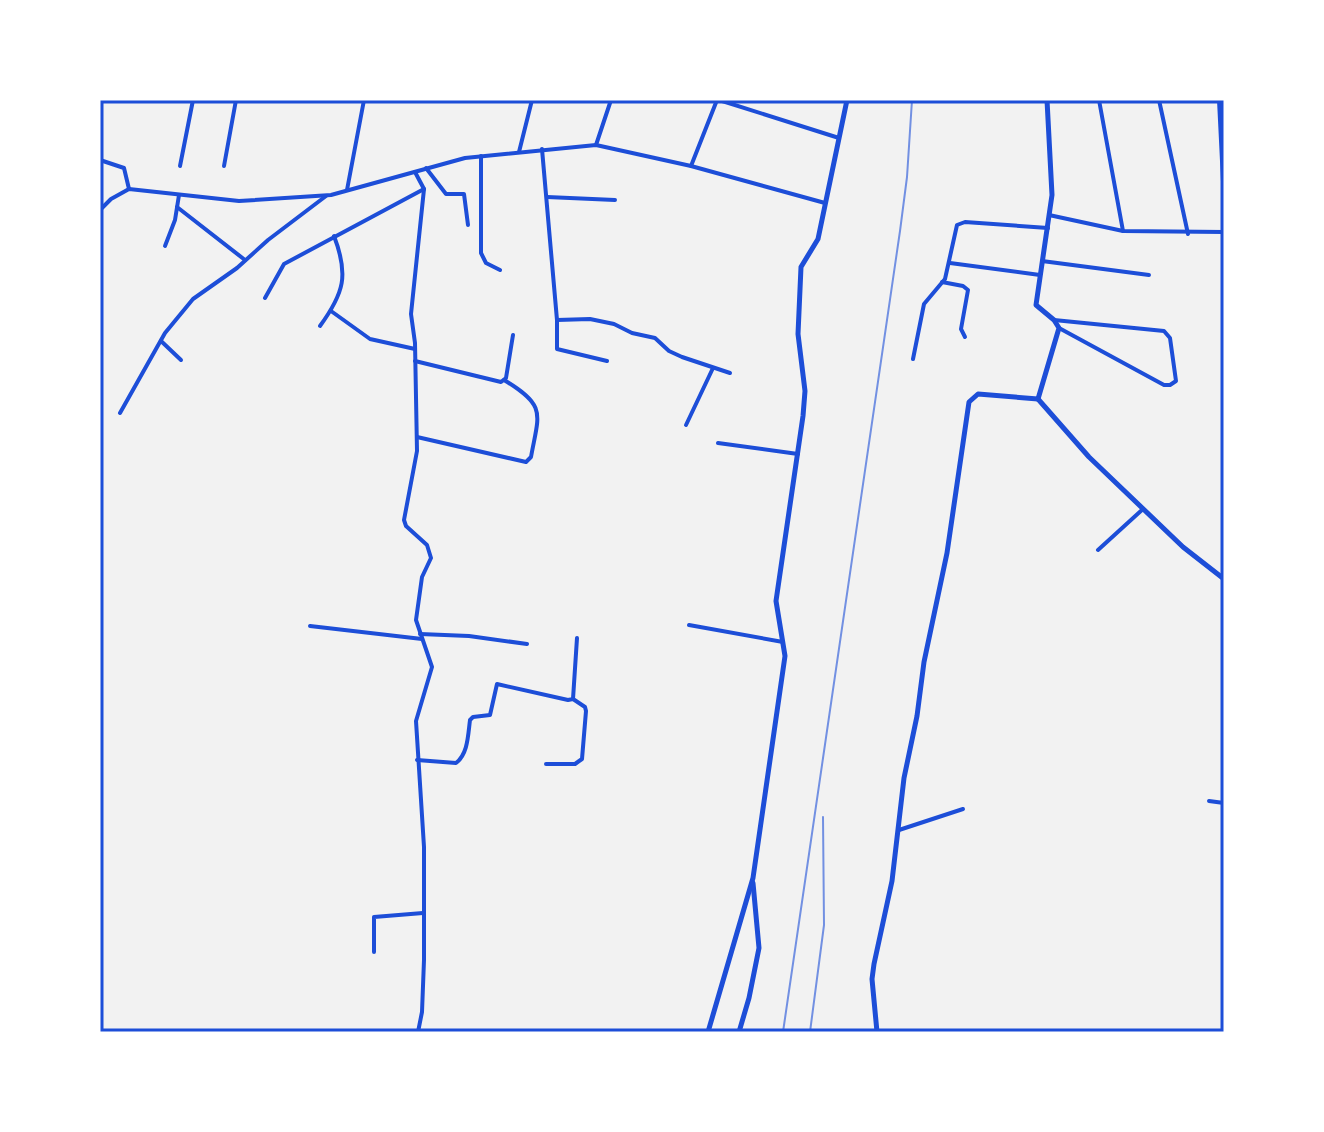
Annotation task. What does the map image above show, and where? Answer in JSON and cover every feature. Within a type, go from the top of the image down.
[{"type":"street","points":[[180,166],[193,100]]},
{"type":"street","points":[[224,166],[236,100]]},
{"type":"street","points":[[347,190],[364,100]]},
{"type":"street","points":[[519,153],[532,100]]},
{"type":"street","points":[[596,145],[611,100]]},
{"type":"street","points":[[691,166],[718,100],[839,138]]},
{"type":"street","points":[[708,1032],[753,878],[785,656],[776,601],[805,391],[798,334],[801,267],[818,239],[847,100]]},
{"type":"street","points":[[1047,100],[1053,172],[1036,305],[1059,328],[1164,385],[1176,381],[1170,338],[1164,331],[1054,320]]},
{"type":"street","points":[[1099,100],[1123,231]]},
{"type":"street","points":[[1159,100],[1188,234]]},
{"type":"street","points":[[1219,100],[1224,202]]},
{"type":"street","points":[[102,208],[129,189],[239,201],[326,196],[465,158],[596,145],[691,166],[825,203]]},
{"type":"street","points":[[542,149],[557,349],[607,361]]},
{"type":"street","points":[[481,156],[481,253],[486,263],[500,270]]},
{"type":"street","points":[[100,160],[124,168],[129,189]]},
{"type":"street","points":[[426,168],[446,194],[464,194],[468,225]]},
{"type":"street","points":[[415,172],[424,189],[411,314],[415,350],[417,451],[404,520],[406,526],[427,545],[431,558],[422,577],[416,620],[432,667],[416,721],[424,847],[424,973],[418,1031],[425,1032]]},
{"type":"street","points":[[265,298],[284,264],[424,189]]},
{"type":"street","points":[[165,246],[173,227],[180,194]]},
{"type":"street","points":[[120,413],[176,317],[193,299],[326,196]]},
{"type":"street","points":[[547,197],[615,200]]},
{"type":"street","points":[[177,207],[245,260]]},
{"type":"street","points":[[1049,215],[1123,231],[1224,232]]},
{"type":"street","points":[[913,359],[924,304],[942,282],[950,263],[955,227],[960,222],[1048,228]]},
{"type":"street","points":[[320,326],[344,285],[334,236]]},
{"type":"street","points":[[1042,261],[1149,275]]},
{"type":"street","points":[[950,263],[1040,275]]},
{"type":"street","points":[[942,282],[968,290],[961,329],[965,337]]},
{"type":"street","points":[[331,311],[370,339],[415,350]]},
{"type":"street","points":[[557,320],[590,319],[614,324],[632,333],[655,338],[669,351],[730,373]]},
{"type":"street","points":[[1038,399],[1059,328]]},
{"type":"street","points":[[415,361],[499,383],[504,380],[513,335]]},
{"type":"street","points":[[161,341],[181,360]]},
{"type":"street","points":[[686,425],[713,368]]},
{"type":"street","points":[[417,437],[526,462],[531,457],[539,415],[530,397],[504,380]]},
{"type":"street","points":[[877,1032],[872,979],[899,830],[904,778],[926,649],[947,553],[969,402],[978,394],[1038,399],[1089,457],[1183,547],[1224,579]]},
{"type":"street","points":[[718,443],[798,454]]},
{"type":"street","points":[[1098,550],[1143,509]]},
{"type":"street","points":[[689,625],[783,642]]},
{"type":"street","points":[[310,626],[421,636],[469,636],[527,644]]},
{"type":"street","points":[[573,699],[577,638]]},
{"type":"street","points":[[417,760],[460,761],[470,720],[490,715],[497,684],[573,699],[585,707],[582,759],[575,764],[546,764]]},
{"type":"street","points":[[1209,801],[1224,803]]},
{"type":"street","points":[[899,830],[963,809]]},
{"type":"street","points":[[739,1032],[759,948],[753,878]]},
{"type":"street","points":[[374,952],[374,917],[424,913]]},
{"type":"railway","points":[[783,1032],[900,231],[912,100]]},
{"type":"railway","points":[[810,1032],[824,925],[823,817]]}]
